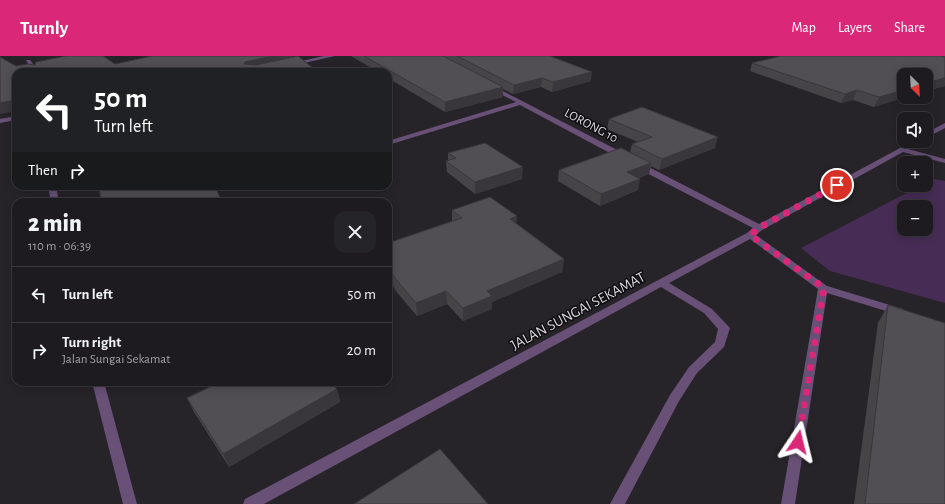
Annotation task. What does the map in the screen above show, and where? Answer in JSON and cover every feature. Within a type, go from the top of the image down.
[{"type":"street","points":[[287,65],[332,56]]},
{"type":"street","points":[[28,61],[33,68]]},
{"type":"street","name":"LORONG 10","points":[[487,85],[759,228]]},
{"type":"street","points":[[392,142],[520,103]]},
{"type":"street","points":[[0,121],[12,119]]},
{"type":"street","points":[[933,132],[945,125]]},
{"type":"street","name":"JALAN SUNGAI SEKAMAT","points":[[250,504],[750,235],[759,228],[906,148]]},
{"type":"street","points":[[902,150],[945,161]]},
{"type":"street","points":[[750,235],[824,288],[907,314]]},
{"type":"street","points":[[617,504],[674,398],[693,370],[720,344],[724,328],[708,311],[661,283]]},
{"type":"street","points":[[788,504],[824,288]]},
{"type":"street","points":[[99,386],[130,504]]},
{"type":"shaded area","points":[[934,179],[945,181],[945,303],[830,271],[801,248],[909,192],[933,192]]},
{"type":"building","points":[[66,56],[103,56],[115,64],[152,56],[273,56],[245,62],[244,64],[256,65],[298,56],[313,68],[12,68],[12,101],[0,103],[0,57],[16,66],[28,64],[35,65],[36,62]]},
{"type":"building","points":[[364,56],[443,56],[503,87],[445,102],[392,72],[392,68],[385,68]]},
{"type":"building","points":[[457,56],[550,56],[592,72],[553,82],[542,78],[514,85]]},
{"type":"building","points":[[781,56],[941,56],[945,57],[945,78],[933,81],[933,68],[897,68],[897,92],[879,97],[857,90],[845,94],[752,63]]},
{"type":"building","points":[[642,107],[718,137],[662,159],[632,144],[652,137],[609,119]]},
{"type":"building","points":[[485,143],[523,167],[475,182],[446,161],[456,158],[448,153]]},
{"type":"building","points":[[621,148],[651,163],[627,172],[640,179],[601,194],[559,170]]},
{"type":"building","points":[[100,190],[217,190],[220,198],[100,198]]},
{"type":"building","points":[[490,197],[517,216],[510,219],[564,259],[487,291],[492,296],[463,308],[446,291],[416,303],[394,277],[392,272],[392,242],[462,218],[452,210]]},
{"type":"building","points":[[888,305],[945,323],[945,504],[865,504]]},
{"type":"building","points":[[212,386],[334,386],[337,389],[223,454],[187,398]]},
{"type":"building","points":[[440,449],[488,504],[354,504]]},
{"type":"route","points":[[798,442],[824,288],[750,235],[759,228],[837,185]]}]
